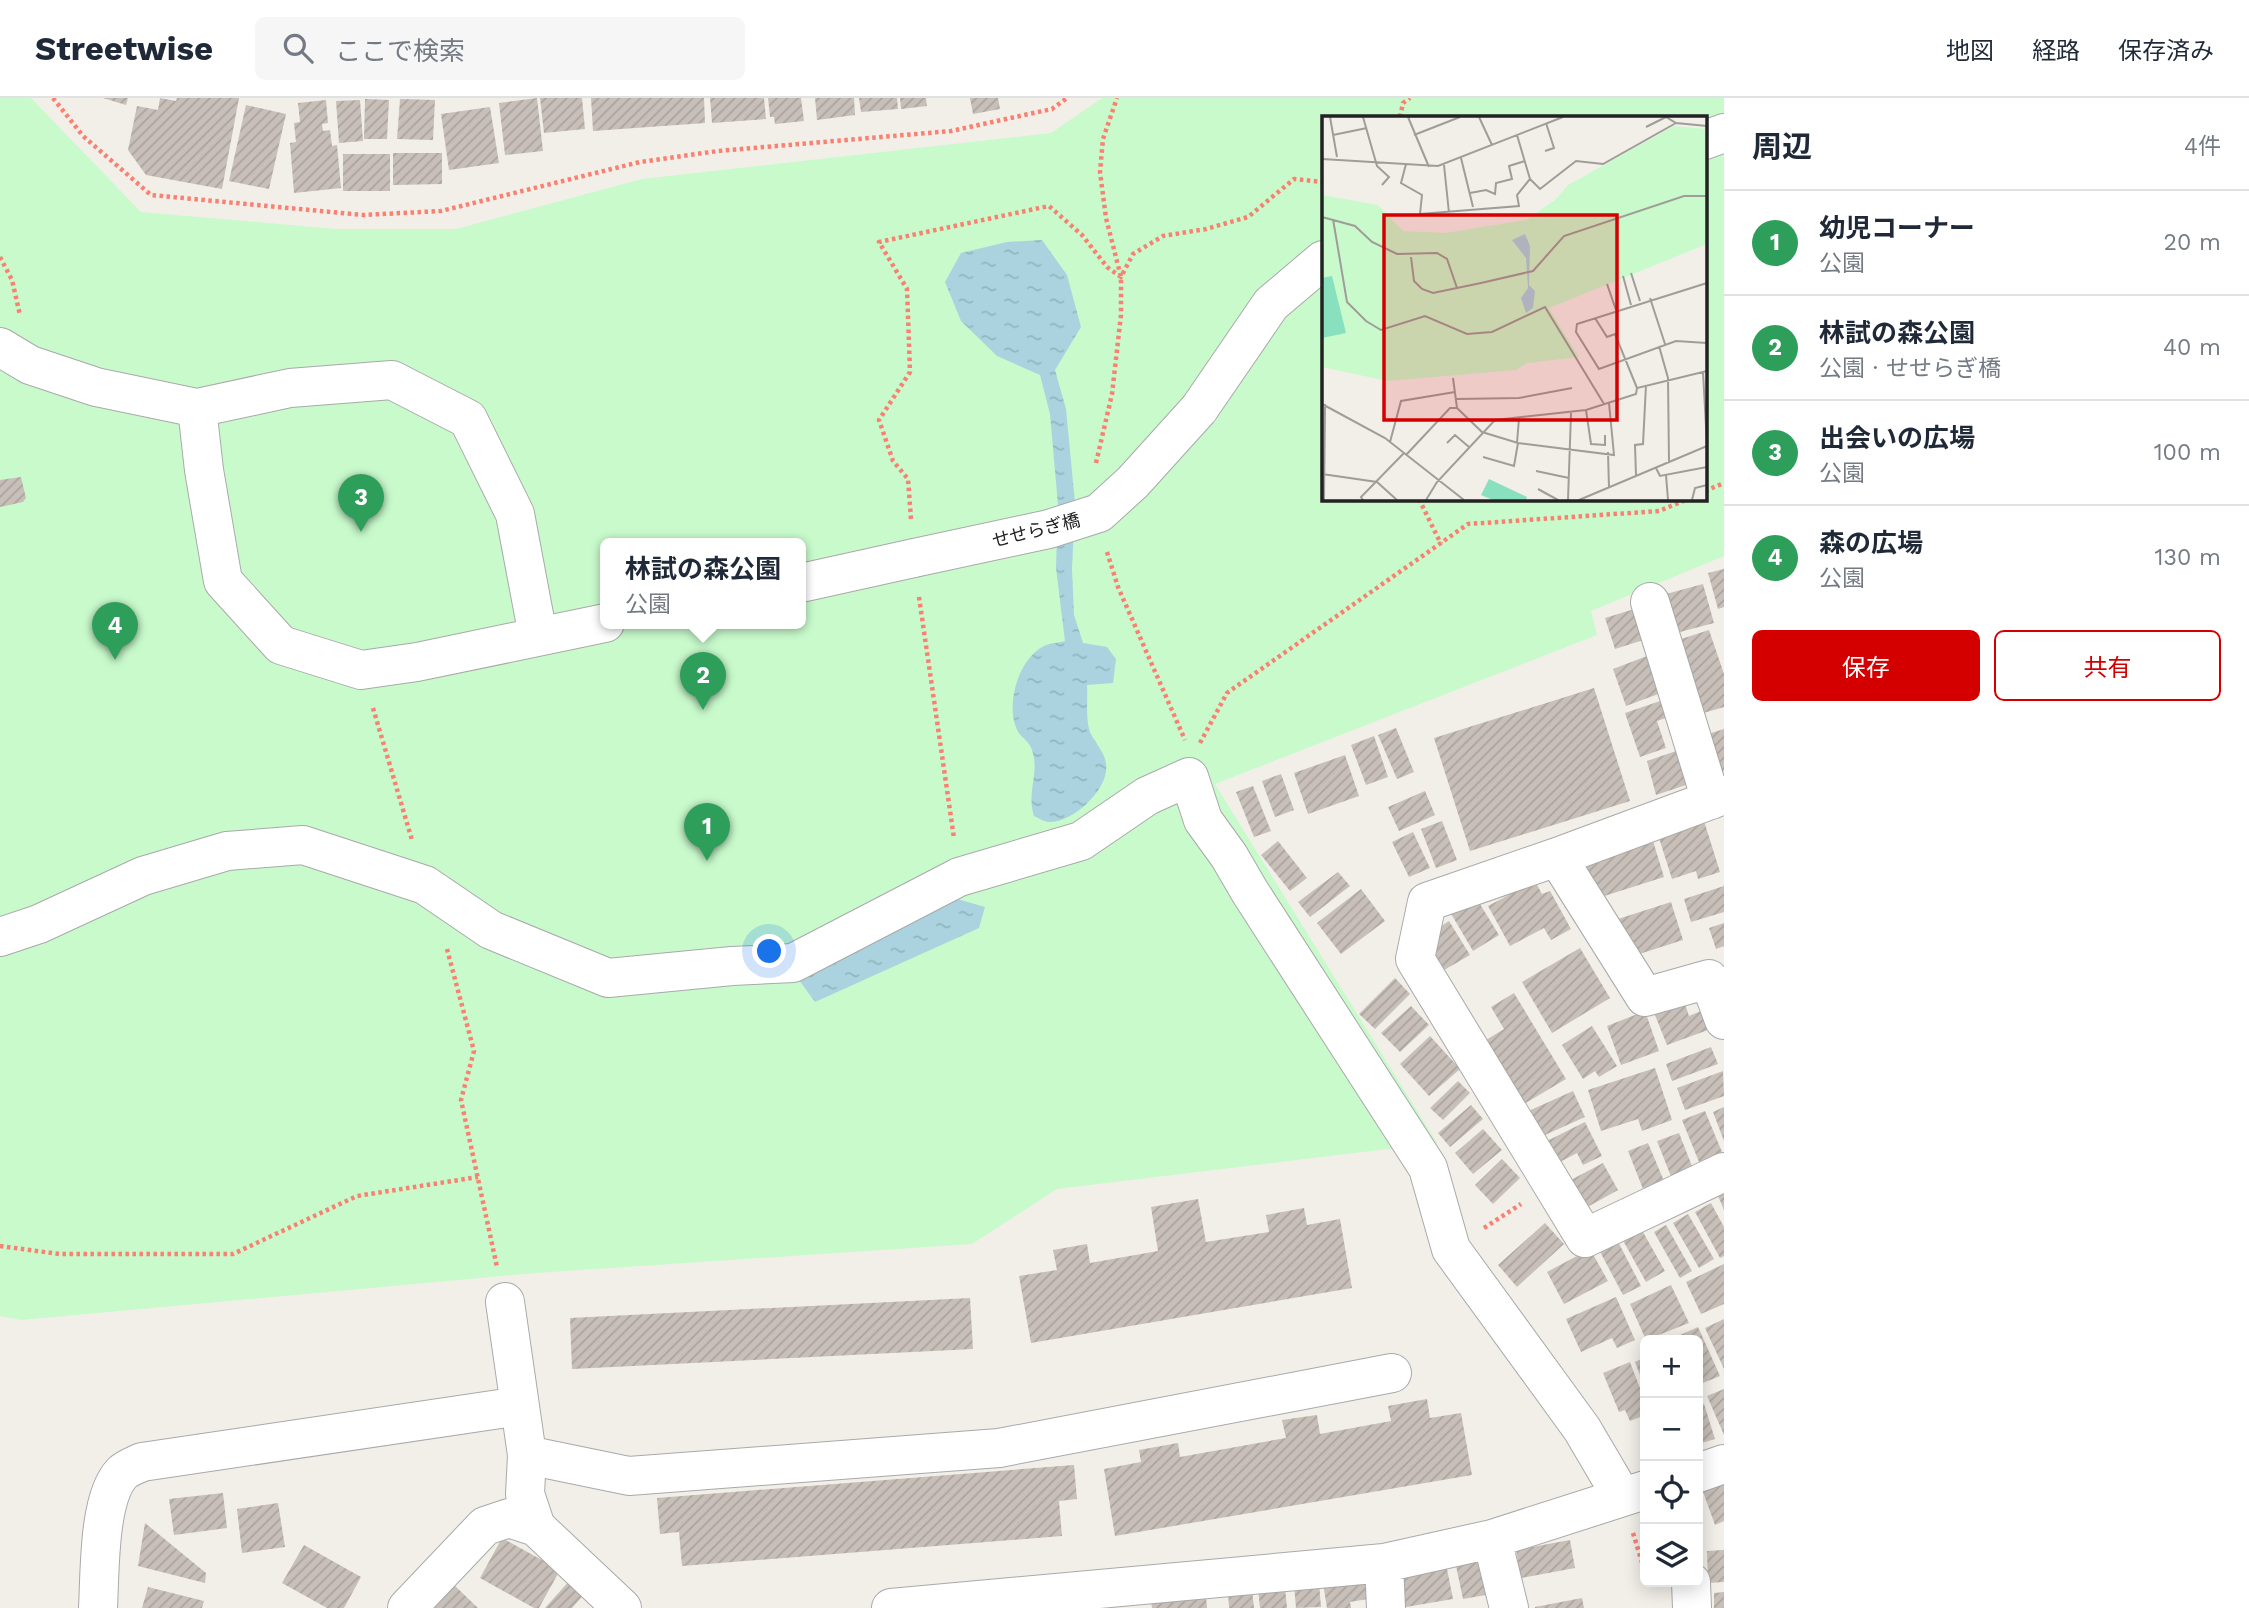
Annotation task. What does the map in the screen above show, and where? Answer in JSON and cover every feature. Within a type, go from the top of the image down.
[{"type":"street","points":[[1706,139],[1724,132]]},
{"type":"street","name":"せせらぎ橋","points":[[806,582],[1049,528],[1099,513],[1133,482],[1199,409],[1271,304],[1322,261]]},
{"type":"street","points":[[0,347],[30,365],[96,387],[197,408],[290,388],[392,380],[468,419],[515,514],[538,636]]},
{"type":"street","points":[[197,408],[204,470],[223,581],[281,645],[361,670],[417,663],[600,624]]},
{"type":"street","points":[[1650,603],[1717,797],[1427,902],[1415,959],[1585,1238],[1724,1172]]},
{"type":"street","points":[[0,937],[39,924],[143,876],[227,851],[303,845],[425,886],[491,930],[608,978],[793,962],[959,877],[1081,841],[1147,796],[1189,777],[1203,820],[1229,856],[1428,1168],[1451,1249],[1582,1429],[1634,1493],[1492,1539],[1384,1563],[999,1603],[891,1608]]},
{"type":"street","points":[[1557,857],[1645,997],[1709,979],[1724,1020]]},
{"type":"street","points":[[505,1302],[527,1455],[525,1494],[536,1527]]},
{"type":"street","points":[[527,1455],[629,1476],[999,1448],[1392,1373]]},
{"type":"street","points":[[98,1608],[105,1511],[111,1491],[123,1472],[142,1462],[520,1406]]},
{"type":"street","points":[[1703,1471],[1724,1464]]},
{"type":"street","points":[[407,1608],[485,1526],[509,1518],[536,1527],[622,1608]]},
{"type":"street","points":[[1492,1539],[1509,1608]]},
{"type":"street","points":[[1384,1563],[1386,1608]]},
{"type":"street","points":[[1691,1587],[1692,1608]]},
{"type":"path","points":[[53,98],[83,136],[152,195],[363,215],[441,212],[640,162],[718,151],[951,131],[1052,108],[1067,98]]},
{"type":"path","points":[[1094,470],[1112,394],[1121,315],[1121,276],[1106,218],[1100,172],[1103,139],[1117,98]]},
{"type":"path","points":[[1400,116],[1403,103],[1410,98]]},
{"type":"path","points":[[1121,276],[1133,254],[1163,236],[1206,229],[1248,216],[1294,179],[1322,183]]},
{"type":"path","points":[[959,877],[914,558],[908,479],[892,461],[879,420],[910,372],[906,289],[879,242],[1049,206],[1082,235],[1107,267],[1121,276]]},
{"type":"path","points":[[1706,492],[1724,483]]},
{"type":"path","points":[[1419,500],[1441,544]]},
{"type":"path","points":[[1198,747],[1227,694],[1468,524],[1659,511],[1686,500]]},
{"type":"path","points":[[1103,540],[1118,587],[1187,745]]},
{"type":"path","points":[[361,670],[425,886],[452,962],[474,1051],[461,1100],[505,1302]]},
{"type":"path","points":[[0,1246],[59,1254],[233,1254],[357,1196],[478,1177]]},
{"type":"path","points":[[1451,1249],[1552,1185]]},
{"type":"green space","points":[[0,98],[31,98],[141,212],[336,229],[456,229],[642,179],[1051,133],[1102,98],[1724,98],[1724,556],[1591,611],[1597,635],[1215,784],[1437,1143],[1057,1189],[972,1244],[536,1273],[21,1320],[0,1316]]},
{"type":"water","points":[[1042,240],[1067,275],[1081,327],[1055,370],[1066,409],[1075,503],[1072,569],[1074,615],[1083,643],[1107,647],[1116,659],[1113,683],[1087,685],[1089,729],[1106,764],[1102,783],[1079,810],[1059,821],[1049,822],[1034,816],[1031,801],[1034,758],[1028,743],[1016,727],[1013,706],[1017,682],[1028,660],[1044,646],[1065,641],[1056,568],[1058,505],[1050,414],[1040,375],[997,356],[961,321],[945,282],[961,253],[1007,242]]},
{"type":"water","points":[[954,898],[985,907],[979,928],[815,1002],[799,980]]},
{"type":"building","points":[[103,98],[128,98],[126,105]]},
{"type":"building","points":[[160,98],[176,101],[177,98],[239,98],[222,189],[146,175],[128,150],[137,106],[158,110]]},
{"type":"building","points":[[537,98],[543,151],[505,155],[499,103]]},
{"type":"building","points":[[540,98],[582,98],[585,129],[544,133]]},
{"type":"building","points":[[591,98],[704,98],[705,123],[593,131]]},
{"type":"building","points":[[710,98],[764,98],[766,119],[712,123]]},
{"type":"building","points":[[768,98],[801,98],[804,121],[775,124],[774,117],[770,117]]},
{"type":"building","points":[[815,98],[854,98],[855,115],[817,120]]},
{"type":"building","points":[[859,98],[897,98],[898,109],[861,112]]},
{"type":"building","points":[[900,98],[926,98],[927,106],[901,109]]},
{"type":"building","points":[[970,98],[998,98],[1000,109],[973,114]]},
{"type":"building","points":[[365,99],[389,100],[387,139],[364,139]]},
{"type":"building","points":[[400,99],[435,100],[433,140],[397,139]]},
{"type":"building","points":[[326,100],[328,123],[322,124],[323,131],[330,130],[332,146],[337,145],[341,188],[294,193],[290,143],[296,142],[294,123],[300,122],[298,103]]},
{"type":"building","points":[[360,100],[363,141],[339,143],[336,101]]},
{"type":"building","points":[[246,105],[286,114],[269,189],[229,181]]},
{"type":"building","points":[[490,107],[499,163],[449,170],[441,114]]},
{"type":"building","points":[[393,153],[442,153],[442,184],[393,185]]},
{"type":"building","points":[[343,154],[390,154],[390,191],[343,191]]},
{"type":"building","points":[[21,477],[26,498],[23,502],[0,507],[0,480]]},
{"type":"building","points":[[1724,569],[1724,607],[1718,609],[1708,573]]},
{"type":"building","points":[[1703,584],[1714,623],[1665,636],[1655,597]]},
{"type":"building","points":[[1644,606],[1653,637],[1615,649],[1605,618]]},
{"type":"building","points":[[1709,630],[1724,674],[1724,707],[1700,714],[1675,641]]},
{"type":"building","points":[[1647,656],[1661,693],[1626,706],[1613,669]]},
{"type":"building","points":[[1594,688],[1630,801],[1470,851],[1434,738]]},
{"type":"building","points":[[1666,699],[1672,716],[1657,721],[1666,748],[1640,757],[1625,713]]},
{"type":"building","points":[[1396,728],[1414,772],[1397,779],[1378,735]]},
{"type":"building","points":[[1724,729],[1724,771],[1717,773],[1705,735]]},
{"type":"building","points":[[1374,736],[1388,777],[1366,785],[1351,745]]},
{"type":"building","points":[[1679,750],[1689,784],[1656,795],[1647,761]]},
{"type":"building","points":[[1345,755],[1359,796],[1308,814],[1294,773]]},
{"type":"building","points":[[1281,774],[1294,810],[1275,817],[1262,781]]},
{"type":"building","points":[[1253,786],[1271,831],[1254,837],[1236,792]]},
{"type":"building","points":[[1425,791],[1435,815],[1399,831],[1388,807]]},
{"type":"building","points":[[1442,821],[1457,860],[1436,868],[1421,829]]},
{"type":"building","points":[[1704,821],[1720,872],[1698,879],[1696,871],[1672,879],[1658,835]]},
{"type":"building","points":[[1413,832],[1430,868],[1409,877],[1392,842]]},
{"type":"building","points":[[1278,841],[1307,878],[1290,891],[1261,855]]},
{"type":"building","points":[[1653,841],[1664,877],[1595,899],[1584,864]]},
{"type":"building","points":[[1338,872],[1350,886],[1310,917],[1298,902]]},
{"type":"building","points":[[1535,881],[1542,894],[1550,891],[1571,929],[1551,940],[1544,928],[1510,946],[1488,906]]},
{"type":"building","points":[[1724,886],[1724,912],[1691,922],[1684,899]]},
{"type":"building","points":[[1361,889],[1385,921],[1341,954],[1317,923]]},
{"type":"building","points":[[1475,896],[1499,935],[1473,951],[1450,912]]},
{"type":"building","points":[[1671,902],[1683,940],[1630,957],[1618,919]]},
{"type":"building","points":[[1449,921],[1470,955],[1439,973],[1432,939],[1435,930]]},
{"type":"building","points":[[1724,923],[1724,946],[1716,949],[1709,928]]},
{"type":"building","points":[[1580,948],[1610,998],[1552,1033],[1522,982]]},
{"type":"building","points":[[1395,978],[1410,994],[1375,1029],[1359,1014]]},
{"type":"building","points":[[1514,993],[1566,1079],[1519,1107],[1481,1043],[1504,1029],[1491,1007]]},
{"type":"building","points":[[1685,1004],[1689,1016],[1701,1011],[1708,1030],[1667,1045],[1655,1015]]},
{"type":"building","points":[[1411,1006],[1429,1025],[1400,1052],[1381,1033]]},
{"type":"building","points":[[1645,1011],[1659,1051],[1621,1065],[1607,1026]]},
{"type":"building","points":[[1592,1026],[1617,1066],[1599,1077],[1595,1071],[1583,1079],[1562,1045]]},
{"type":"building","points":[[1430,1036],[1460,1069],[1429,1096],[1400,1064]]},
{"type":"building","points":[[1711,1047],[1718,1064],[1672,1081],[1666,1064]]},
{"type":"building","points":[[1655,1068],[1672,1120],[1642,1131],[1638,1119],[1601,1131],[1588,1090]]},
{"type":"building","points":[[1723,1071],[1724,1096],[1685,1110],[1677,1088]]},
{"type":"building","points":[[1458,1081],[1470,1093],[1443,1120],[1430,1108]]},
{"type":"building","points":[[1573,1091],[1585,1117],[1536,1139],[1524,1113]]},
{"type":"building","points":[[1471,1105],[1483,1119],[1450,1147],[1438,1133]]},
{"type":"building","points":[[1724,1107],[1724,1141],[1713,1112]]},
{"type":"building","points":[[1705,1111],[1722,1152],[1699,1162],[1682,1120]]},
{"type":"building","points":[[1585,1122],[1602,1156],[1583,1165],[1577,1153],[1558,1163],[1547,1141]]},
{"type":"building","points":[[1483,1129],[1502,1150],[1473,1174],[1455,1153]]},
{"type":"building","points":[[1679,1133],[1694,1171],[1672,1179],[1657,1141]]},
{"type":"building","points":[[1648,1143],[1664,1181],[1643,1189],[1628,1151]]},
{"type":"building","points":[[1502,1159],[1520,1178],[1493,1204],[1475,1185]]},
{"type":"building","points":[[1603,1163],[1618,1190],[1582,1210],[1567,1182]]},
{"type":"building","points":[[1724,1188],[1724,1210],[1716,1191]]},
{"type":"building","points":[[1198,1199],[1206,1242],[1269,1232],[1266,1215],[1304,1208],[1307,1225],[1340,1219],[1352,1288],[1031,1343],[1019,1276],[1057,1270],[1053,1250],[1087,1244],[1090,1263],[1158,1251],[1151,1207]]},
{"type":"building","points":[[1711,1203],[1724,1227],[1724,1256],[1720,1258],[1695,1212]]},
{"type":"building","points":[[1688,1214],[1714,1259],[1699,1268],[1673,1223]]},
{"type":"building","points":[[1545,1223],[1564,1244],[1517,1287],[1498,1265]]},
{"type":"building","points":[[1639,1225],[1665,1271],[1646,1282],[1620,1235]]},
{"type":"building","points":[[1666,1225],[1692,1271],[1680,1278],[1654,1232]]},
{"type":"building","points":[[1615,1236],[1641,1286],[1623,1295],[1597,1246]]},
{"type":"building","points":[[1590,1249],[1608,1281],[1564,1304],[1547,1272]]},
{"type":"building","points":[[1724,1264],[1724,1304],[1701,1314],[1686,1282]]},
{"type":"building","points":[[1671,1285],[1689,1323],[1659,1335],[1644,1335],[1630,1304]]},
{"type":"building","points":[[1616,1297],[1635,1340],[1617,1348],[1612,1338],[1581,1352],[1566,1319]]},
{"type":"building","points":[[970,1298],[973,1349],[572,1369],[570,1318]]},
{"type":"building","points":[[1724,1319],[1724,1369],[1705,1328]]},
{"type":"building","points":[[1698,1327],[1702,1335],[1680,1335]]},
{"type":"building","points":[[1703,1338],[1720,1376],[1703,1383]]},
{"type":"building","points":[[1640,1360],[1640,1375],[1635,1362]]},
{"type":"building","points":[[1630,1362],[1640,1388],[1640,1417],[1630,1421],[1625,1410],[1619,1412],[1603,1373]]},
{"type":"building","points":[[1724,1389],[1724,1435],[1707,1396]]},
{"type":"building","points":[[1427,1399],[1430,1418],[1461,1413],[1472,1475],[1115,1536],[1104,1469],[1141,1462],[1139,1450],[1178,1443],[1180,1457],[1286,1438],[1282,1420],[1317,1415],[1320,1434],[1391,1421],[1388,1406]]},
{"type":"building","points":[[1703,1404],[1715,1439],[1703,1443]]},
{"type":"building","points":[[1074,1465],[1077,1499],[1059,1501],[1062,1536],[682,1566],[679,1532],[660,1534],[657,1498]]},
{"type":"building","points":[[1724,1481],[1724,1521],[1715,1525],[1703,1489]]},
{"type":"building","points":[[223,1493],[227,1528],[174,1535],[169,1499]]},
{"type":"building","points":[[278,1503],[285,1547],[242,1553],[237,1509]]},
{"type":"building","points":[[145,1523],[206,1573],[205,1583],[138,1566]]},
{"type":"building","points":[[502,1538],[560,1570],[539,1608],[534,1608],[480,1578]]},
{"type":"building","points":[[1570,1540],[1575,1568],[1521,1578],[1516,1550]]},
{"type":"building","points":[[304,1545],[361,1577],[344,1608],[327,1608],[282,1583]]},
{"type":"building","points":[[1724,1550],[1724,1582],[1708,1583],[1707,1551]]},
{"type":"building","points":[[1483,1555],[1491,1594],[1463,1599],[1455,1561]]},
{"type":"building","points":[[1446,1564],[1453,1599],[1400,1608],[1393,1573]]},
{"type":"building","points":[[1364,1577],[1368,1599],[1350,1602],[1351,1608],[1327,1608],[1323,1583]]},
{"type":"building","points":[[571,1579],[586,1592],[572,1608],[545,1608]]},
{"type":"building","points":[[1319,1583],[1321,1607],[1296,1608],[1294,1585]]},
{"type":"building","points":[[454,1585],[478,1608],[432,1608]]},
{"type":"building","points":[[148,1587],[204,1601],[202,1608],[142,1608]]},
{"type":"building","points":[[1285,1587],[1287,1608],[1260,1608],[1258,1589]]},
{"type":"building","points":[[1252,1590],[1254,1608],[1229,1608],[1228,1592]]},
{"type":"building","points":[[1724,1592],[1724,1608],[1714,1608],[1714,1593]]},
{"type":"building","points":[[1206,1596],[1207,1608],[1152,1608],[1151,1601]]},
{"type":"building","points":[[1582,1598],[1584,1608],[1535,1608],[1535,1607]]},
{"type":"place","name":"出会いの広場","points":[[361,532]]},
{"type":"place","name":"森の広場","points":[[115,660]]},
{"type":"place","name":"林試の森公園","points":[[703,710]]},
{"type":"place","name":"幼児コーナー","points":[[707,861]]}]
